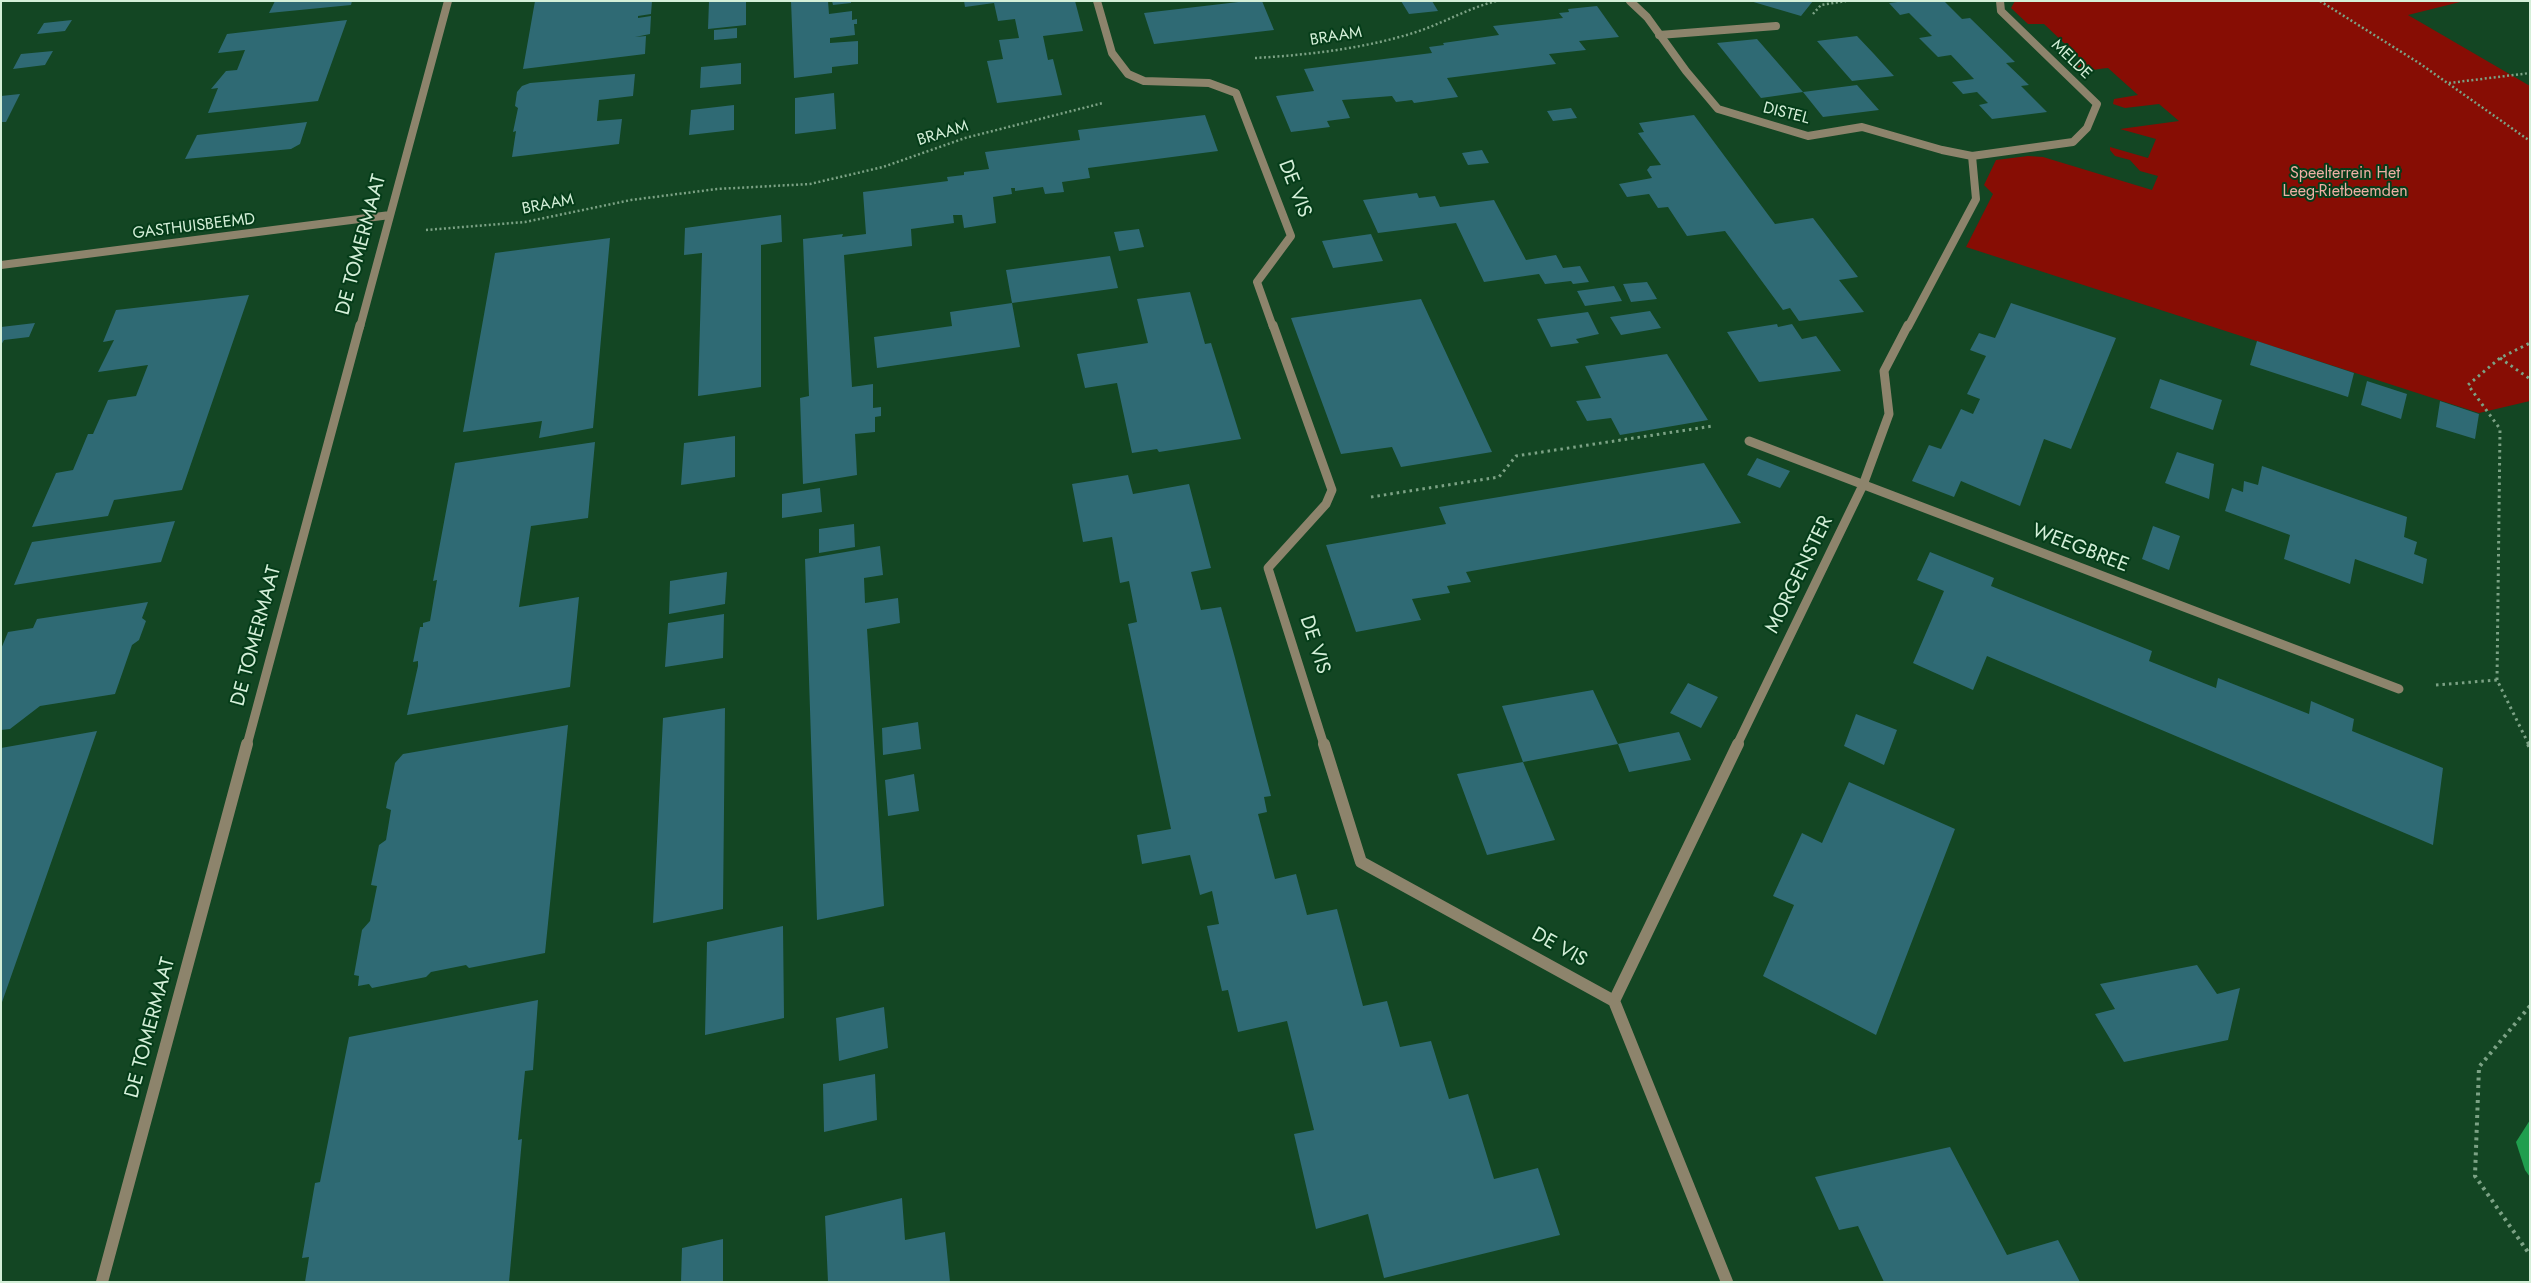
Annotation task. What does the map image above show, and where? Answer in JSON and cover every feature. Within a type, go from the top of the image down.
[{"type":"street","name":"DE TOMERMAAT","points":[[102,1282],[448,1]]},
{"type":"street","name":"DE VIS","points":[[1097,1],[1112,53],[1128,74],[1144,81],[1209,83],[1236,93],[1291,236],[1257,282],[1332,490],[1326,504],[1268,568],[1362,862],[1614,1001]]},
{"type":"street","name":"DISTEL","points":[[1630,1],[1647,17],[1718,109],[1808,136],[1862,126],[1942,150],[1972,156],[2073,142]]},
{"type":"street","name":"MELDE","points":[[2000,1],[2001,11],[2097,104],[2087,128],[2073,142]]},
{"type":"street","points":[[1659,35],[1776,26]]},
{"type":"street","name":"MORGENSTER","points":[[1614,1001],[1862,485],[1889,414],[1884,371],[1976,199],[1972,156]]},
{"type":"street","name":"GASTHUISBEEMD","points":[[1,265],[390,215]]},
{"type":"street","name":"WEEGBREE","points":[[1749,441],[2399,689]]},
{"type":"street","points":[[1614,1001],[1727,1282]]},
{"type":"path","name":"BRAAM","points":[[1246,59],[1285,56],[1364,44],[1428,28],[1460,12],[1496,1]]},
{"type":"path","points":[[2320,1],[2448,83],[2530,141]]},
{"type":"path","points":[[2448,83],[2530,73]]},
{"type":"path","name":"BRAAM","points":[[385,233],[524,222],[631,200],[717,189],[810,184],[849,176],[965,138],[1111,101]]},
{"type":"path","points":[[2530,343],[2500,358],[2468,385],[2500,429],[2497,680],[2530,748]]},
{"type":"path","points":[[2500,358],[2530,379]]},
{"type":"path","points":[[1326,504],[1498,477],[1516,456],[1710,425],[1749,441]]},
{"type":"path","points":[[2399,689],[2497,680]]},
{"type":"path","points":[[2530,1006],[2479,1067],[2475,1176],[2530,1254]]},
{"type":"green space","name":"Speelterrein Het Leeg-Rietbeemden","points":[[2015,1],[2464,1],[2408,15],[2530,86],[2530,401],[2479,413],[1966,247],[1993,194],[1984,185],[1996,160],[2028,156],[2043,157],[2152,190],[2158,176],[2140,171],[2130,160],[2115,156],[2110,147],[2148,158],[2156,139],[2120,129],[2179,121],[2159,104],[2125,108],[2113,104],[2114,99],[2138,95],[2108,68],[2085,70],[2072,65],[2083,61],[2044,24],[2028,24],[2011,8]]},
{"type":"shaded area","points":[[2530,1120],[2530,1177],[2525,1170],[2516,1142]]},
{"type":"building","points":[[275,1],[352,1],[351,5],[269,13]]},
{"type":"building","points":[[535,1],[652,1],[651,14],[638,16],[638,18],[651,16],[650,34],[635,37],[646,36],[645,54],[523,69]]},
{"type":"building","points":[[709,1],[746,1],[746,25],[708,29]]},
{"type":"building","points":[[791,1],[828,1],[829,14],[852,11],[852,20],[857,19],[857,24],[854,24],[855,35],[830,38],[830,43],[858,41],[858,64],[832,67],[832,73],[794,78]]},
{"type":"building","points":[[832,1],[851,1],[851,3],[833,5]]},
{"type":"building","points":[[964,1],[1075,1],[1083,31],[1043,36],[1048,60],[1053,59],[1062,95],[997,103],[987,61],[1003,59],[999,40],[1019,38],[1015,19],[998,21],[994,3],[965,7]]},
{"type":"building","points":[[1247,1],[1262,1],[1274,30],[1154,44],[1144,13]]},
{"type":"building","points":[[1401,1],[1432,1],[1438,11],[1409,14]]},
{"type":"building","points":[[1750,1],[1813,1],[1801,16]]},
{"type":"building","points":[[1944,1],[1962,19],[1970,18],[2015,62],[2006,63],[2029,85],[2021,86],[2047,112],[1992,119],[1979,105],[1988,103],[1977,92],[1963,94],[1952,82],[1974,79],[1951,55],[1938,57],[1919,38],[1932,36],[1909,13],[1900,15],[1889,3]]},
{"type":"building","points":[[1597,6],[1619,37],[1579,41],[1586,50],[1549,54],[1556,64],[1447,78],[1458,97],[1414,103],[1412,100],[1396,102],[1392,96],[1342,100],[1350,118],[1327,121],[1330,127],[1291,132],[1276,96],[1314,91],[1304,69],[1432,53],[1429,47],[1444,45],[1443,43],[1499,35],[1493,26],[1563,18],[1559,13],[1569,12],[1568,9]]},
{"type":"building","points":[[72,20],[65,31],[37,34],[44,23]]},
{"type":"building","points":[[347,20],[318,101],[208,113],[218,88],[211,89],[226,71],[237,70],[245,50],[218,53],[227,34]]},
{"type":"building","points":[[737,28],[737,38],[714,40],[714,30]]},
{"type":"building","points":[[1857,36],[1894,76],[1852,81],[1817,41]]},
{"type":"building","points":[[1757,39],[1803,92],[1761,98],[1717,43]]},
{"type":"building","points":[[53,51],[45,65],[13,69],[21,54]]},
{"type":"building","points":[[741,63],[741,84],[700,88],[701,67]]},
{"type":"building","points":[[635,74],[633,96],[599,100],[597,121],[622,119],[619,144],[512,157],[516,131],[513,132],[518,108],[515,106],[517,92],[522,86],[530,83]]},
{"type":"building","points":[[1857,85],[1879,110],[1823,117],[1803,92]]},
{"type":"building","points":[[834,93],[836,129],[795,134],[795,98]]},
{"type":"building","points":[[20,94],[6,122],[1,122],[1,96]]},
{"type":"building","points":[[734,105],[734,130],[689,135],[691,110]]},
{"type":"building","points":[[1571,108],[1577,118],[1553,121],[1547,111]]},
{"type":"building","points":[[1205,115],[1218,151],[1088,168],[1090,178],[1062,182],[1064,192],[1045,194],[1043,187],[1015,191],[1015,188],[1011,188],[1012,194],[993,197],[996,223],[964,228],[962,215],[953,215],[954,223],[911,229],[912,246],[844,255],[852,387],[873,384],[873,408],[881,407],[881,416],[875,417],[875,432],[855,434],[857,475],[803,484],[800,398],[809,396],[803,239],[843,234],[842,237],[866,234],[863,192],[948,181],[947,177],[964,175],[964,172],[989,169],[985,152],[1080,140],[1078,130]]},
{"type":"building","points":[[1694,115],[1775,224],[1813,218],[1858,277],[1839,280],[1864,312],[1799,321],[1790,308],[1783,310],[1725,231],[1687,236],[1668,207],[1658,208],[1649,194],[1627,197],[1619,184],[1652,178],[1647,170],[1650,166],[1661,165],[1638,133],[1644,132],[1639,123]]},
{"type":"building","points":[[307,122],[300,144],[291,149],[185,159],[197,135]]},
{"type":"building","points":[[1482,150],[1489,163],[1468,165],[1462,153]]},
{"type":"building","points":[[1417,193],[1419,198],[1435,196],[1440,207],[1494,200],[1526,260],[1556,255],[1563,268],[1580,266],[1589,282],[1573,284],[1571,281],[1545,284],[1539,274],[1484,282],[1456,223],[1378,233],[1363,200]]},
{"type":"building","points":[[781,215],[782,242],[761,245],[761,387],[698,396],[702,253],[684,255],[685,228]]},
{"type":"building","points":[[1139,229],[1144,247],[1119,251],[1114,232]]},
{"type":"building","points":[[1371,234],[1383,261],[1333,268],[1322,241]]},
{"type":"building","points":[[610,238],[593,428],[539,438],[542,421],[463,432],[495,253]]},
{"type":"building","points":[[1110,256],[1118,288],[1012,303],[1006,270]]},
{"type":"building","points":[[1647,282],[1657,299],[1631,302],[1623,284]]},
{"type":"building","points":[[1614,286],[1622,301],[1585,306],[1577,291]]},
{"type":"building","points":[[1190,292],[1205,344],[1211,343],[1241,439],[1159,452],[1157,449],[1132,453],[1117,383],[1085,388],[1077,354],[1148,343],[1137,299]]},
{"type":"building","points":[[249,295],[182,490],[114,500],[108,516],[32,527],[56,473],[73,470],[88,434],[93,434],[108,400],[136,396],[148,365],[98,372],[114,340],[103,342],[116,310]]},
{"type":"building","points":[[1421,299],[1492,452],[1401,467],[1392,447],[1341,454],[1291,318]]},
{"type":"building","points":[[1012,303],[1020,347],[877,368],[874,337],[952,326],[950,312]]},
{"type":"building","points":[[2011,303],[2116,338],[2071,449],[2044,439],[2020,506],[1961,481],[1954,497],[1912,481],[1929,445],[1941,449],[1961,409],[1973,414],[1980,399],[1967,394],[1986,356],[1970,350],[1979,333],[1995,338]]},
{"type":"building","points":[[1650,311],[1661,328],[1621,335],[1610,317]]},
{"type":"building","points":[[1588,312],[1599,334],[1576,339],[1579,343],[1551,347],[1537,319]]},
{"type":"building","points":[[35,323],[29,337],[4,340],[1,345],[1,327]]},
{"type":"building","points":[[1777,324],[1778,327],[1792,324],[1802,339],[1816,336],[1841,371],[1759,382],[1727,332]]},
{"type":"building","points":[[2257,341],[2354,373],[2348,397],[2250,365]]},
{"type":"building","points":[[1667,354],[1708,420],[1620,435],[1611,418],[1587,421],[1576,401],[1601,398],[1585,366]]},
{"type":"building","points":[[2160,379],[2222,400],[2213,430],[2150,408]]},
{"type":"building","points":[[2367,381],[2407,394],[2401,419],[2361,405]]},
{"type":"building","points":[[2440,401],[2479,414],[2475,439],[2436,427]]},
{"type":"building","points":[[735,436],[735,477],[681,485],[684,443]]},
{"type":"building","points":[[595,442],[588,518],[531,526],[519,607],[579,597],[570,687],[407,715],[418,666],[418,661],[413,662],[420,627],[423,627],[423,623],[430,621],[437,580],[433,581],[455,463]]},
{"type":"building","points":[[2177,452],[2214,464],[2209,499],[2165,483]]},
{"type":"building","points":[[1757,458],[1790,471],[1780,488],[1747,475]]},
{"type":"building","points":[[1704,463],[1741,523],[1466,572],[1471,582],[1447,586],[1450,593],[1412,599],[1421,620],[1356,632],[1326,545],[1446,524],[1439,507]]},
{"type":"building","points":[[2262,466],[2407,517],[2404,537],[2417,542],[2414,554],[2427,559],[2423,584],[2355,559],[2350,584],[2284,559],[2290,535],[2225,511],[2232,488],[2243,492],[2244,481],[2258,485]]},
{"type":"building","points":[[1128,475],[1133,494],[1189,484],[1211,568],[1191,572],[1201,610],[1221,607],[1235,658],[1271,796],[1264,797],[1267,812],[1258,814],[1275,879],[1296,874],[1307,915],[1337,909],[1363,1006],[1387,1001],[1400,1047],[1431,1041],[1449,1099],[1468,1094],[1494,1179],[1538,1168],[1560,1235],[1384,1278],[1368,1214],[1316,1229],[1294,1134],[1314,1130],[1287,1021],[1238,1032],[1228,990],[1222,991],[1207,926],[1219,924],[1212,891],[1200,895],[1190,855],[1142,864],[1137,835],[1171,829],[1128,624],[1137,622],[1129,581],[1120,583],[1112,537],[1083,542],[1072,484]]},
{"type":"building","points":[[820,488],[822,512],[782,518],[782,494]]},
{"type":"building","points":[[175,521],[161,562],[14,585],[32,542]]},
{"type":"building","points":[[854,524],[855,547],[819,553],[819,529]]},
{"type":"building","points":[[2153,526],[2180,536],[2169,570],[2142,559]]},
{"type":"building","points":[[880,546],[883,575],[864,578],[865,603],[898,598],[900,623],[867,629],[884,906],[817,920],[805,559]]},
{"type":"building","points":[[1930,552],[1994,578],[1991,586],[2152,651],[2149,661],[2216,688],[2218,678],[2309,714],[2311,701],[2354,719],[2352,731],[2443,768],[2433,845],[1987,656],[1973,690],[1913,663],[1944,591],[1917,580]]},
{"type":"building","points":[[727,572],[725,604],[669,614],[670,581]]},
{"type":"building","points":[[148,602],[142,618],[146,621],[139,640],[132,645],[115,694],[40,706],[10,729],[1,730],[1,649],[8,632],[33,628],[37,619]]},
{"type":"building","points":[[724,614],[723,658],[665,667],[668,623]]},
{"type":"building","points":[[1688,683],[1718,697],[1701,728],[1670,713]]},
{"type":"building","points":[[1593,690],[1618,744],[1523,762],[1502,706]]},
{"type":"building","points":[[725,708],[723,909],[653,923],[663,718]]},
{"type":"building","points":[[1856,714],[1897,730],[1884,765],[1844,746]]},
{"type":"building","points":[[918,722],[921,749],[883,755],[882,728]]},
{"type":"building","points":[[568,725],[545,953],[469,968],[466,965],[431,972],[426,977],[372,988],[369,984],[358,986],[359,976],[354,975],[362,930],[370,921],[377,886],[371,885],[379,845],[386,840],[391,810],[386,808],[395,763],[403,754]]},
{"type":"building","points":[[97,731],[78,786],[1,1005],[1,748]]},
{"type":"building","points":[[1679,732],[1691,760],[1629,772],[1618,744]]},
{"type":"building","points":[[1523,762],[1555,840],[1487,855],[1457,774]]},
{"type":"building","points":[[914,774],[919,811],[888,816],[885,780]]},
{"type":"building","points":[[1849,782],[1955,829],[1876,1035],[1763,976],[1794,905],[1773,896],[1802,833],[1822,843]]},
{"type":"building","points":[[783,926],[784,1018],[705,1035],[707,942]]},
{"type":"building","points":[[2197,965],[2217,994],[2240,988],[2228,1040],[2124,1062],[2095,1014],[2115,1009],[2100,984]]},
{"type":"building","points":[[538,1000],[533,1070],[525,1071],[518,1140],[522,1139],[509,1282],[305,1282],[309,1257],[302,1258],[315,1183],[320,1182],[349,1037]]},
{"type":"building","points":[[884,1007],[888,1048],[839,1061],[836,1018]]},
{"type":"building","points":[[875,1074],[877,1120],[824,1132],[823,1084]]},
{"type":"building","points":[[1950,1147],[2007,1255],[2058,1240],[2080,1282],[1884,1282],[1858,1226],[1839,1230],[1815,1177]]},
{"type":"building","points":[[902,1198],[905,1240],[945,1232],[950,1282],[828,1282],[825,1216]]},
{"type":"building","points":[[723,1239],[723,1282],[681,1282],[682,1248]]}]
